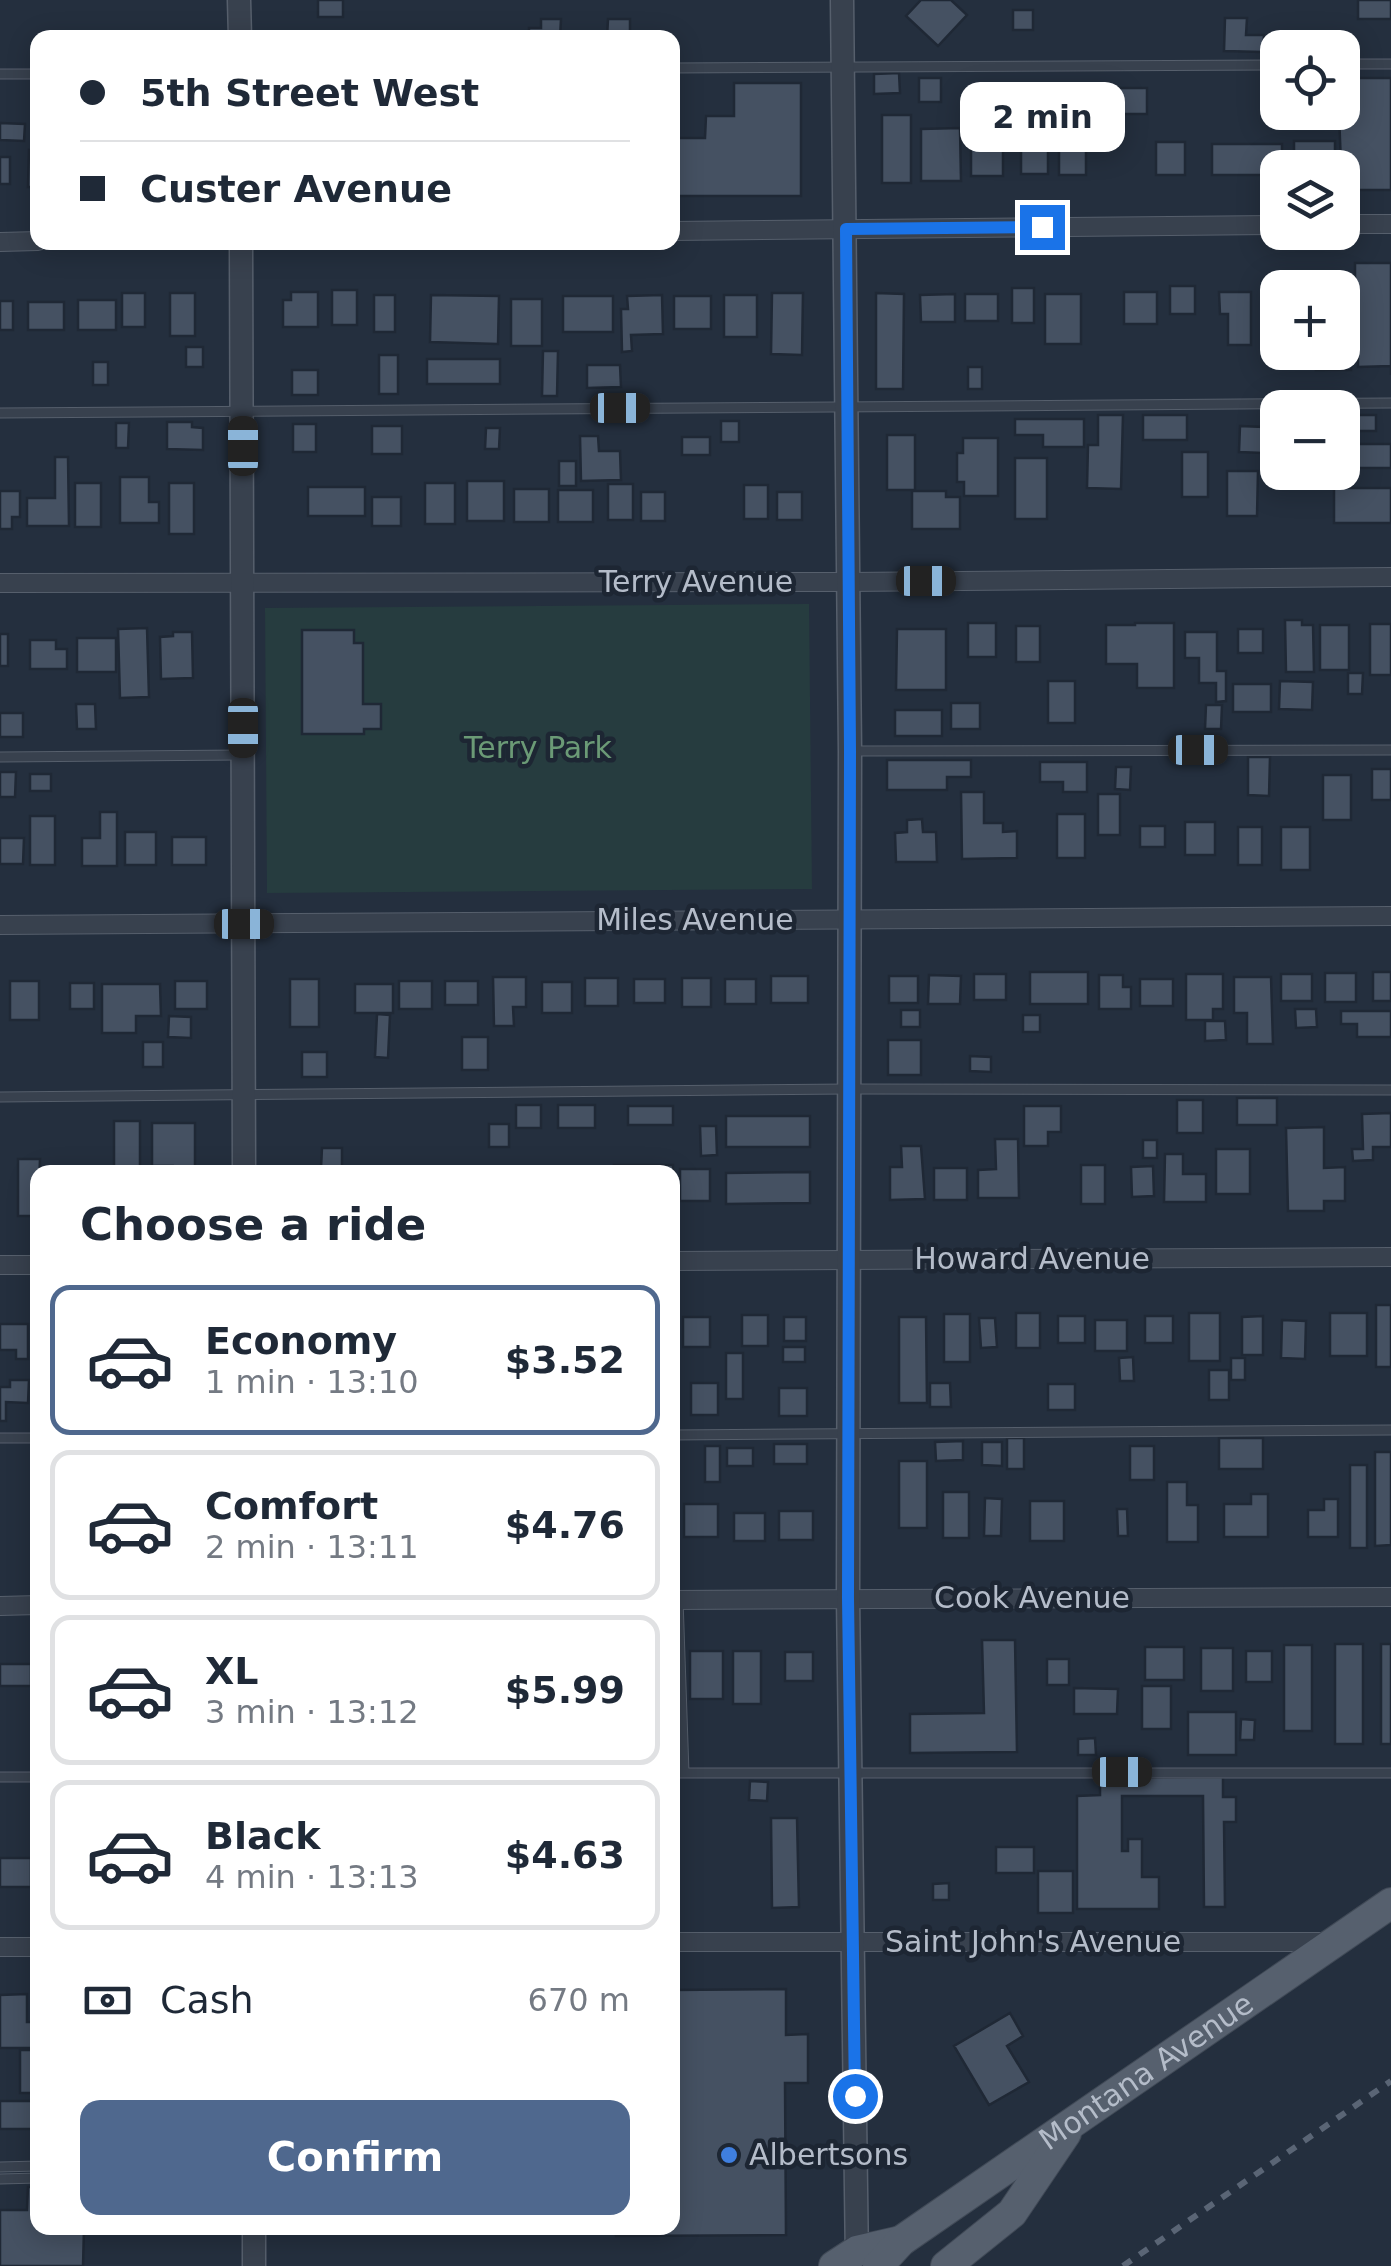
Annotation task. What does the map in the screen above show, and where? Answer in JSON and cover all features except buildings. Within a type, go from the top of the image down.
[{"type":"main road","name":"Montana Avenue","points":[[856,2262],[901,2240],[1391,1903]]},
{"type":"main road","points":[[946,2266],[1012,2213],[1060,2139],[1082,2114]]},
{"type":"street","points":[[239,0],[240,30]]},
{"type":"street","points":[[842,0],[850,751],[848,1598],[856,2262]]},
{"type":"street","points":[[1360,224],[1391,224]]},
{"type":"street","points":[[680,231],[1260,225]]},
{"type":"street","points":[[0,242],[30,241]]},
{"type":"street","points":[[240,250],[244,1165]]},
{"type":"street","name":"Terry Avenue","points":[[0,583],[1391,577]]},
{"type":"street","name":"Miles Avenue","points":[[0,925],[1391,916]]},
{"type":"street","name":"Howard Avenue","points":[[680,1261],[1391,1257]]},
{"type":"street","points":[[0,1265],[30,1265]]},
{"type":"street","name":"Cook Avenue","points":[[680,1600],[1391,1597]]},
{"type":"street","points":[[0,1606],[30,1605]]},
{"type":"street","name":"Saint John's Avenue","points":[[680,1942],[1334,1942]]},
{"type":"street","points":[[0,1947],[30,1947]]},
{"type":"street","points":[[254,2235],[254,2266]]},
{"type":"lane","points":[[680,68],[1260,64]]},
{"type":"lane","points":[[1360,64],[1391,64]]},
{"type":"lane","points":[[0,74],[30,74]]},
{"type":"lane","points":[[0,413],[1391,403]]},
{"type":"lane","points":[[850,751],[1391,750]]},
{"type":"lane","points":[[0,757],[243,755]]},
{"type":"lane","points":[[0,1097],[1391,1090]]},
{"type":"lane","points":[[680,1435],[1391,1430]]},
{"type":"lane","points":[[0,1438],[30,1438]]},
{"type":"lane","points":[[680,1773],[1391,1772]]},
{"type":"lane","points":[[0,1778],[30,1777]]},
{"type":"lane","points":[[0,2166],[30,2166]]},
{"type":"lane","points":[[0,2178],[30,2178]]},
{"type":"green space","name":"Terry Park","points":[[809,604],[812,889],[267,893],[265,608]]},
{"type":"railway","points":[[1123,2266],[1391,2081]]},
{"type":"place","name":"Albertsons","points":[[729,2155]]},
{"type":"route","points":[[855,2096],[848,1598],[850,751],[846,229],[1042,227]]}]
